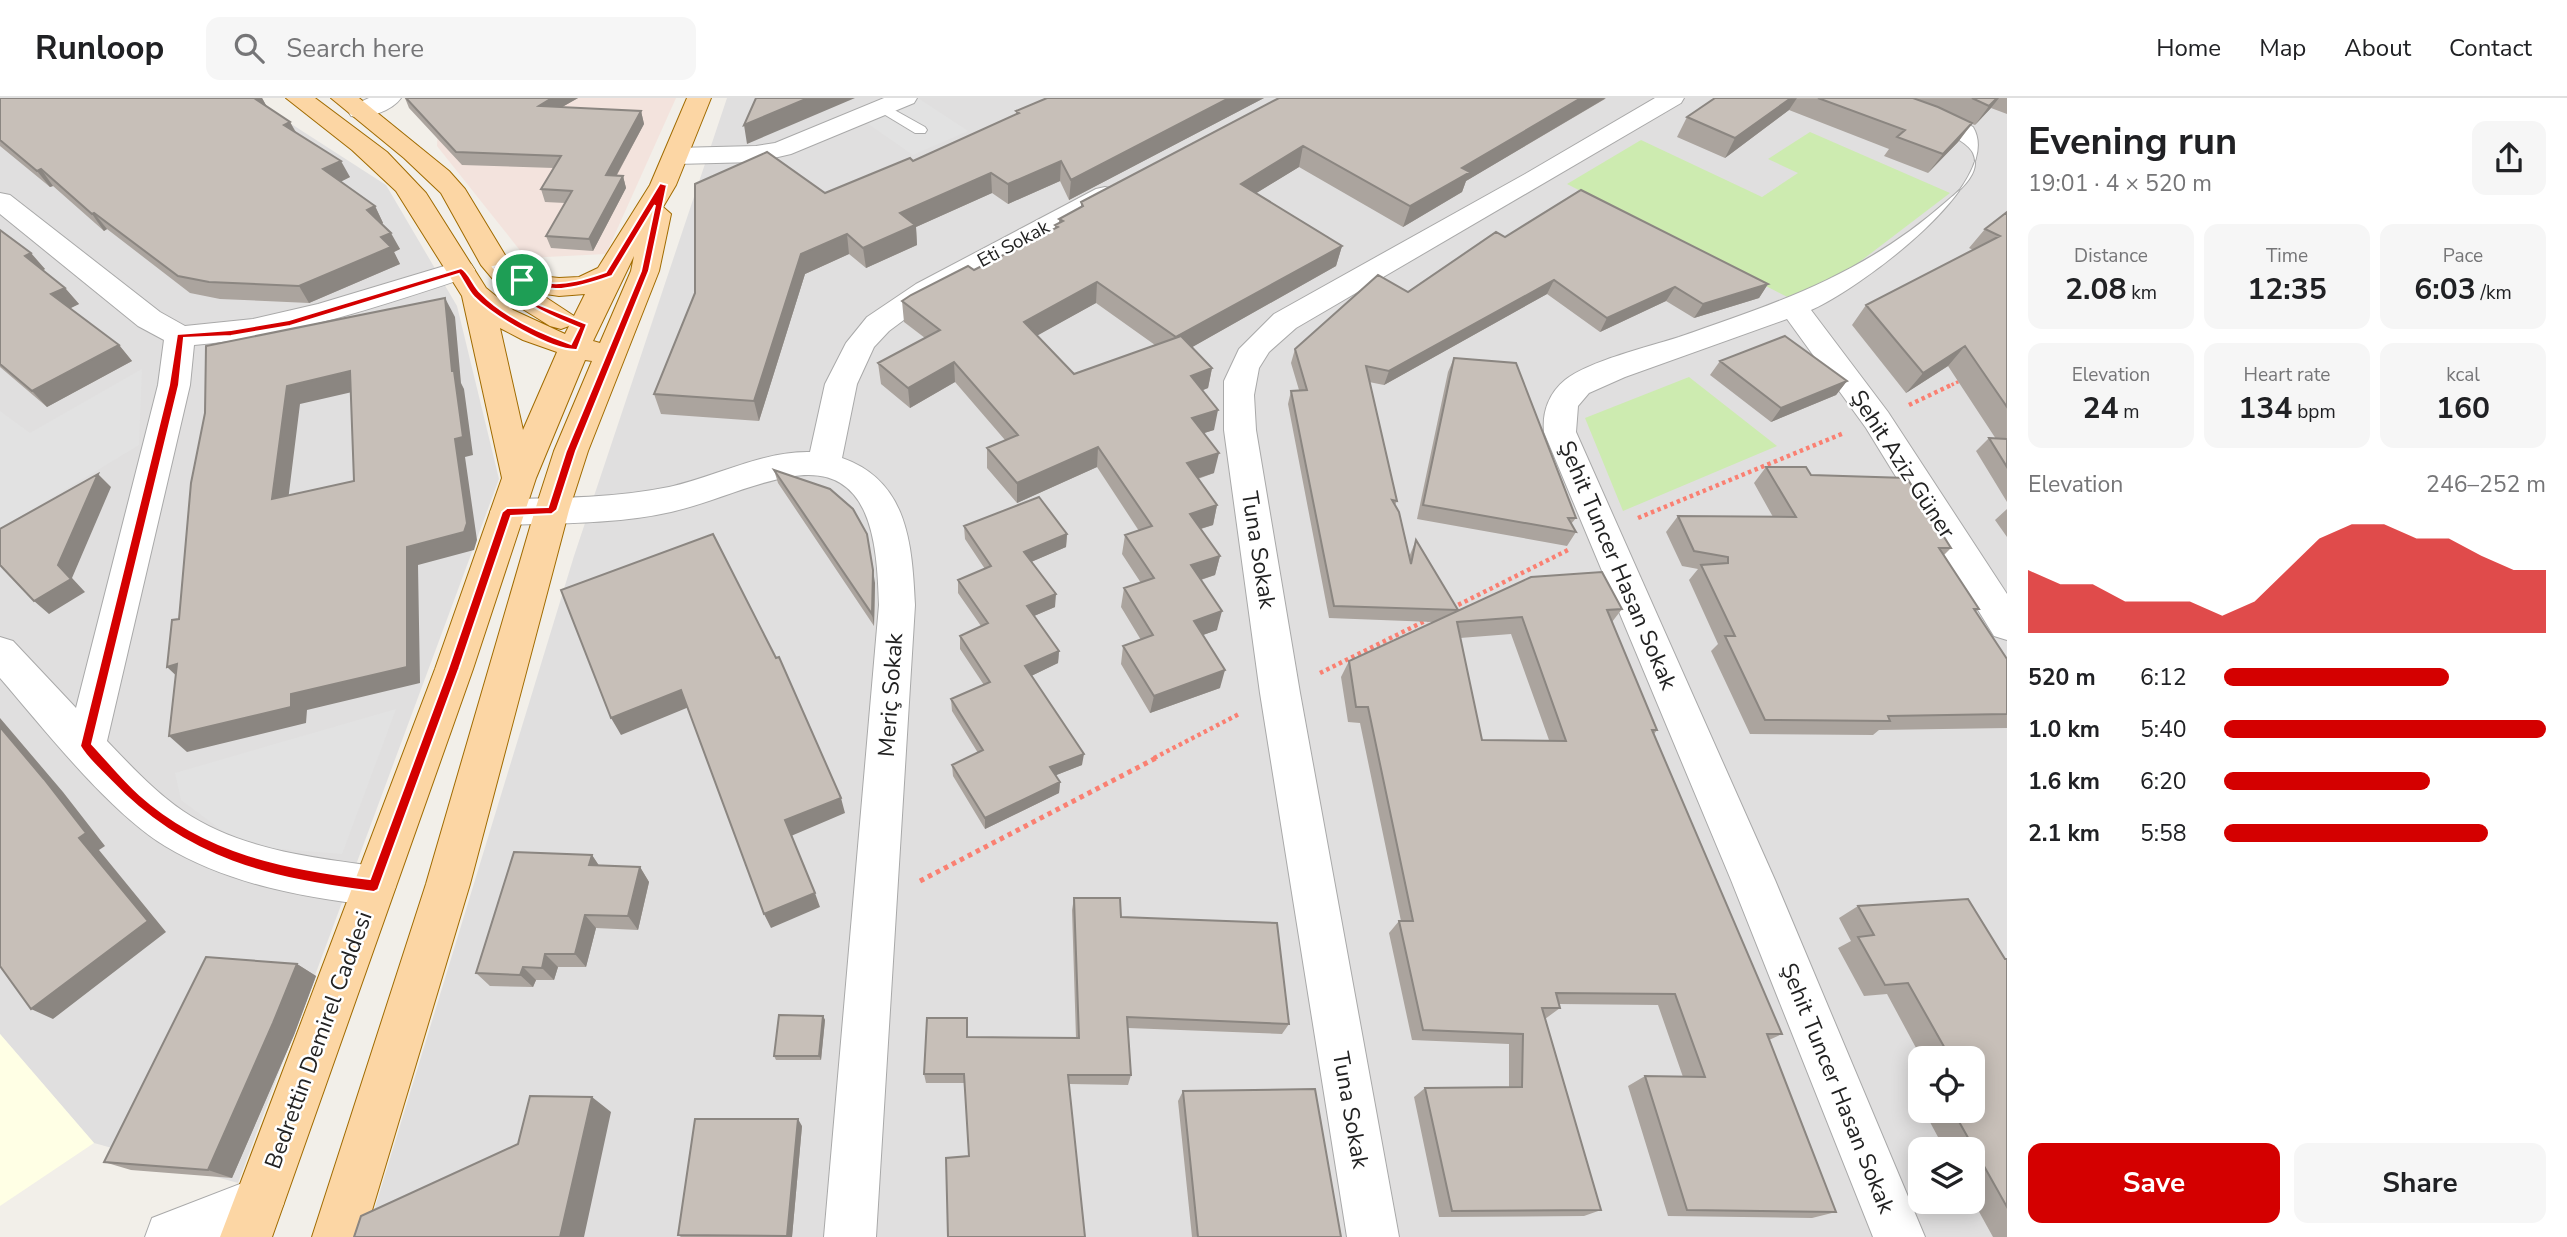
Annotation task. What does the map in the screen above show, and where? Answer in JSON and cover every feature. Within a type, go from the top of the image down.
[{"type":"main road","points":[[298,98],[353,139],[401,181],[416,198],[469,282],[500,386],[513,495]]},
{"type":"main road","name":"Bedrettin Demirel Caddesi","points":[[252,1220],[454,669],[513,495],[579,337],[609,274],[663,185],[699,98]]},
{"type":"main road","points":[[351,104],[415,153],[452,190],[497,267],[519,293],[579,337]]},
{"type":"main road","name":"Bedrettin Demirel Caddesi","points":[[338,1237],[448,884],[552,510],[571,451],[645,271],[663,185]]},
{"type":"main road","points":[[497,267],[522,280],[553,288],[582,285],[609,274]]},
{"type":"main road","points":[[469,282],[518,324],[615,344]]},
{"type":"street","points":[[351,104],[389,98]]},
{"type":"street","name":"Tuna Sokak","points":[[1373,1237],[1280,693],[1237,399],[1239,380],[1252,349],[1266,335],[1305,308],[1534,180],[1672,98]]},
{"type":"street","name":"Şehit Tuncer Hasan Sokak","points":[[1878,98],[1973,137],[1984,149],[1989,161],[1981,183],[1906,250],[1877,267],[1793,307],[1578,386],[1560,409],[1560,432],[1753,880],[1899,1237]]},
{"type":"street","points":[[676,156],[768,152],[797,144],[893,103]]},
{"type":"street","name":"Eti Sokak","points":[[824,465],[841,384],[861,343],[878,324],[926,290],[1133,181]]},
{"type":"street","points":[[0,201],[149,318],[180,336],[231,333],[290,323],[469,282]]},
{"type":"street","name":"Şehit Aziz Güner","points":[[1793,307],[1877,419],[2007,625]]},
{"type":"street","points":[[86,746],[174,385],[180,336]]},
{"type":"street","name":"Meriç Sokak","points":[[513,495],[552,510],[639,505],[696,494],[795,464],[824,465],[849,473],[870,488],[880,503],[895,555],[897,606],[850,1237]]},
{"type":"street","points":[[0,652],[136,799],[179,832],[220,852],[265,868],[305,877],[374,886]]},
{"type":"street","points":[[171,1237],[252,1220]]},
{"type":"lane","points":[[893,103],[920,130]]},
{"type":"path","points":[[1443,612],[1605,532],[1877,419],[1972,376]]},
{"type":"path","points":[[875,904],[1280,693],[1430,619]]},
{"type":"shaded area","points":[[0,98],[251,98],[386,185],[457,306],[499,479],[238,1183],[94,1143],[0,1034]]},
{"type":"shaded area","points":[[524,98],[676,98],[606,254],[526,258],[437,146],[438,127]]},
{"type":"shaded area","points":[[727,98],[2007,98],[2007,1237],[366,1237],[574,556]]},
{"type":"shaded area","points":[[918,98],[968,131],[913,155],[864,121]]},
{"type":"shaded area","points":[[142,369],[139,445],[0,529],[0,411],[30,433]]},
{"type":"shaded area","points":[[396,709],[342,854],[243,846],[181,800],[175,773]]},
{"type":"shaded area","points":[[0,1034],[94,1143],[0,1206]]},
{"type":"green space","points":[[1810,132],[1950,193],[1803,305],[1567,184],[1641,140],[1762,197],[1798,173],[1768,159]]},
{"type":"green space","points":[[1689,377],[1777,446],[1623,511],[1585,418]]},
{"type":"building","points":[[0,98],[254,98],[290,122],[284,125],[341,161],[323,169],[375,206],[367,210],[391,233],[381,237],[391,247],[299,286],[209,282],[178,276],[92,214],[41,169],[37,171],[0,140]]},
{"type":"building","points":[[406,98],[552,98],[539,106],[641,111],[606,175],[623,176],[589,239],[546,236],[572,191],[541,189],[561,156],[456,152]]},
{"type":"building","points":[[756,98],[808,98],[744,125]]},
{"type":"building","points":[[1047,98],[1229,98],[1071,180],[1061,161],[1008,184],[991,173],[900,213],[915,225],[863,248],[847,234],[801,254],[754,401],[654,394],[695,293],[695,184],[767,152],[825,193],[910,158],[913,161]]},
{"type":"building","points":[[1279,98],[1581,98],[1462,168],[1470,172],[1410,206],[1303,146],[1241,184],[1342,246],[1176,337],[1097,282],[1024,322],[1074,374],[1181,336],[1212,368],[1191,376],[1218,410],[1192,418],[1219,453],[1187,463],[1217,505],[1190,514],[1220,556],[1191,565],[1222,611],[1194,621],[1225,670],[1154,696],[1123,646],[1153,635],[1124,588],[1154,578],[1125,535],[1152,526],[1098,447],[1017,483],[987,448],[1018,435],[954,362],[908,388],[878,363],[940,330],[902,301],[911,295],[968,266],[974,270],[1058,227],[1055,225],[1063,221],[1059,219],[1083,206],[1081,202]]},
{"type":"building","points":[[1715,98],[1791,98],[1735,138],[1687,117]]},
{"type":"building","points":[[1818,98],[1913,98],[1972,123],[1943,154],[1897,137],[1905,130]]},
{"type":"building","points":[[1972,98],[1997,98],[1989,106]]},
{"type":"building","points":[[1581,190],[1768,284],[1703,304],[1675,287],[1607,318],[1554,280],[1389,371],[1366,366],[1397,501],[1392,500],[1399,512],[1411,564],[1416,540],[1458,610],[1334,606],[1291,391],[1307,390],[1295,349],[1378,275],[1408,292],[1496,232],[1505,237]]},
{"type":"building","points":[[2007,212],[2007,407],[1965,346],[1923,373],[1866,305],[2000,236],[1985,229]]},
{"type":"building","points":[[0,230],[31,253],[25,256],[65,288],[51,294],[119,345],[32,391],[0,364]]},
{"type":"building","points":[[445,298],[452,371],[463,437],[455,439],[467,523],[464,532],[407,547],[407,667],[291,694],[291,707],[169,736],[177,664],[167,667],[172,620],[179,619],[191,483],[205,413],[206,346]],"holes":[[[350,371],[354,481],[272,499],[287,386]]]},
{"type":"building","points":[[1785,336],[1847,381],[1781,408],[1720,361]]},
{"type":"building","points":[[1454,358],[1516,363],[1576,518],[1568,518],[1576,532],[1423,505]]},
{"type":"building","points":[[1989,438],[2007,439],[2007,467]]},
{"type":"building","points":[[1766,467],[1806,467],[1811,475],[1907,478],[1951,548],[1939,548],[1979,609],[1974,609],[2007,659],[2007,714],[1888,716],[1890,721],[1765,720],[1725,636],[1735,636],[1701,565],[1728,563],[1728,557],[1694,551],[1678,516],[1796,517]]},
{"type":"building","points":[[774,470],[830,489],[853,509],[867,534],[873,570],[872,614]]},
{"type":"building","points":[[98,474],[58,565],[71,579],[34,601],[0,565],[0,529]]},
{"type":"building","points":[[1039,497],[1067,534],[1024,552],[1056,594],[1027,606],[1059,651],[1025,666],[1084,754],[1050,767],[1060,782],[985,818],[952,765],[983,750],[951,699],[990,682],[960,636],[988,623],[958,580],[991,566],[964,526]]},
{"type":"building","points":[[713,534],[776,658],[779,657],[841,798],[785,820],[815,893],[764,914],[681,690],[611,718],[561,590]]},
{"type":"building","points":[[1602,572],[1622,609],[1607,610],[1657,730],[1652,730],[1782,1034],[1767,1034],[1836,1212],[1687,1210],[1645,1076],[1705,1077],[1675,994],[1556,993],[1560,1008],[1542,1008],[1601,1210],[1452,1211],[1425,1088],[1522,1087],[1523,1034],[1423,1030],[1399,921],[1413,921],[1368,707],[1356,707],[1349,661],[1531,577]],"holes":[[[1522,617],[1566,741],[1482,740],[1457,622]]]},
{"type":"building","points":[[0,727],[86,833],[79,838],[148,921],[31,1009],[0,966]]},
{"type":"building","points":[[514,852],[592,855],[589,865],[640,867],[628,916],[585,915],[575,954],[545,954],[542,968],[523,967],[520,975],[476,973]]},
{"type":"building","points":[[1074,898],[1120,898],[1121,917],[1277,923],[1289,1024],[1127,1017],[1131,1075],[1068,1075],[1085,1237],[948,1237],[946,1158],[969,1156],[964,1074],[924,1074],[927,1018],[967,1018],[967,1037],[1079,1038]]},
{"type":"building","points":[[1968,899],[2007,959],[2007,1207],[1985,1168],[1985,1137],[1968,1137],[1960,1123],[1985,1123],[1985,1046],[1944,1046],[1908,983],[1885,985],[1858,937],[1874,935],[1858,906]]},
{"type":"building","points":[[206,957],[297,964],[208,1170],[104,1162]]},
{"type":"building","points":[[779,1015],[823,1016],[819,1056],[774,1056]]},
{"type":"building","points":[[1315,1089],[1341,1237],[1198,1237],[1183,1091]]},
{"type":"building","points":[[530,1096],[592,1097],[560,1237],[354,1237],[361,1216],[518,1144]]},
{"type":"building","points":[[695,1119],[798,1119],[787,1236],[678,1235]]},
{"type":"route","points":[[663,185],[645,271],[571,451],[552,510],[507,512],[454,669],[374,886],[305,877],[265,868],[220,852],[179,832],[136,799],[86,746],[174,385],[180,336],[231,333],[290,323],[461,270],[476,294],[498,312],[545,338],[574,348],[584,326],[534,306],[508,282],[497,267],[522,280],[553,288],[572,287],[604,278],[663,185]]}]
